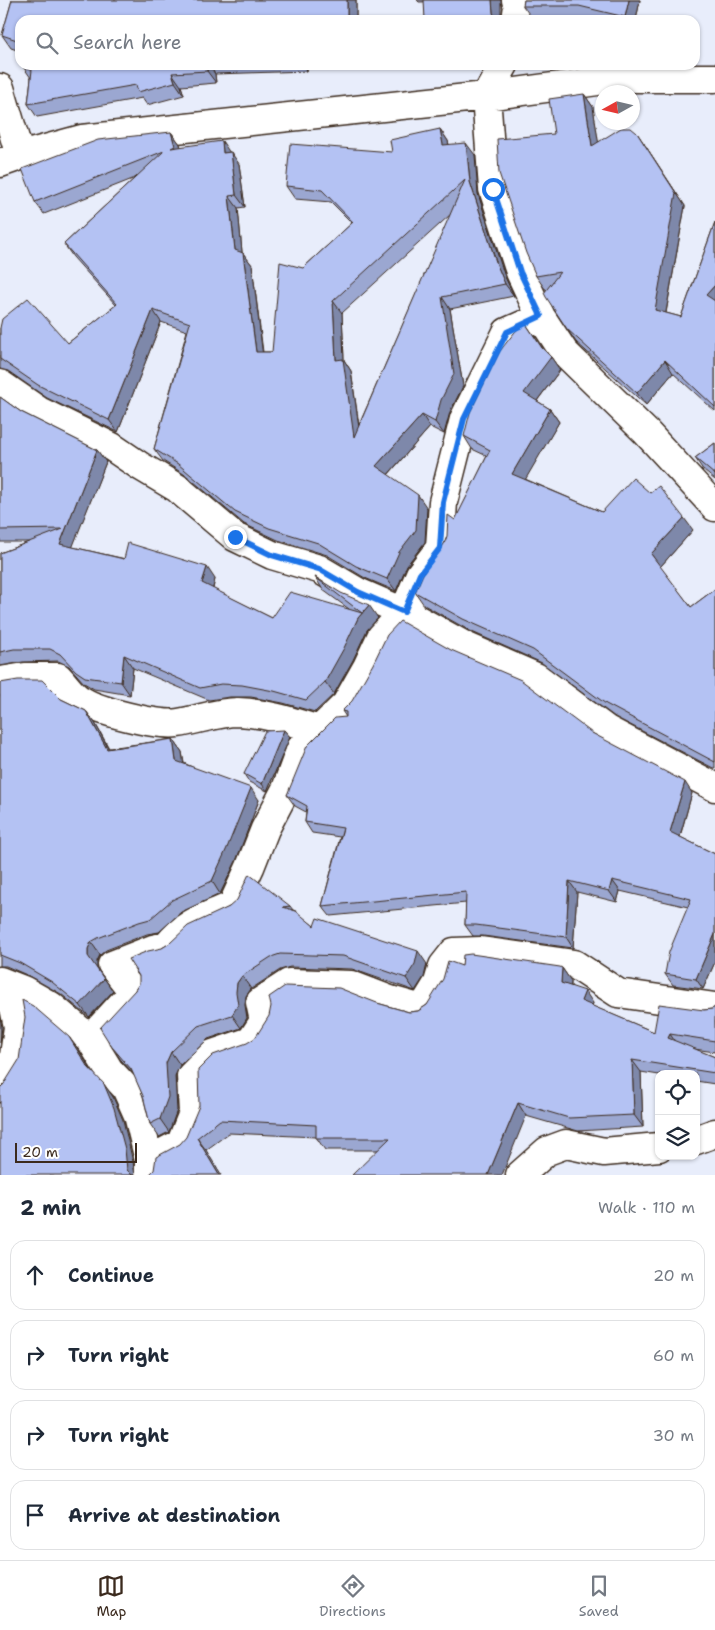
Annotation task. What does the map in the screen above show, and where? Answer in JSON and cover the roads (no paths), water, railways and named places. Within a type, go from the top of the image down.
[{"type":"street","points":[[516,0],[518,6],[517,15]]},
{"type":"street","points":[[501,70],[486,96],[493,189],[520,272],[541,316],[564,352],[646,432],[715,507]]},
{"type":"street","points":[[0,88],[10,159],[82,139],[486,96],[620,78],[715,78]]},
{"type":"street","points":[[90,1039],[133,992],[112,965],[153,949],[167,946],[178,932],[191,922],[232,906],[265,829],[286,789],[301,748],[346,704],[367,667],[380,637],[404,612],[420,574],[440,548],[443,502],[464,419],[507,332],[541,316]]},
{"type":"street","points":[[0,384],[39,411],[112,447],[177,488],[235,537],[272,555],[319,569],[358,592],[404,612],[465,646],[536,677],[607,730],[715,787]]},
{"type":"street","points":[[0,681],[25,677],[58,677],[78,698],[86,703],[115,713],[160,723],[177,723],[237,712],[265,715],[320,730]]},
{"type":"street","points":[[0,981],[22,990],[51,1006],[90,1039],[108,1070],[126,1088],[138,1115],[149,1168],[180,1143],[194,1112],[191,1076],[213,1054],[251,1041],[264,1021],[260,1002],[288,983],[351,985],[390,1000],[422,1009],[438,983],[443,966],[454,952],[481,951],[504,956],[529,957],[574,964],[618,993],[715,1007]]},
{"type":"street","points":[[0,986],[14,1007],[18,1027],[12,1070],[0,1088]]},
{"type":"street","points":[[700,1139],[715,1133]]},
{"type":"street","points":[[520,1175],[547,1151],[566,1144],[604,1152],[655,1147]]}]
